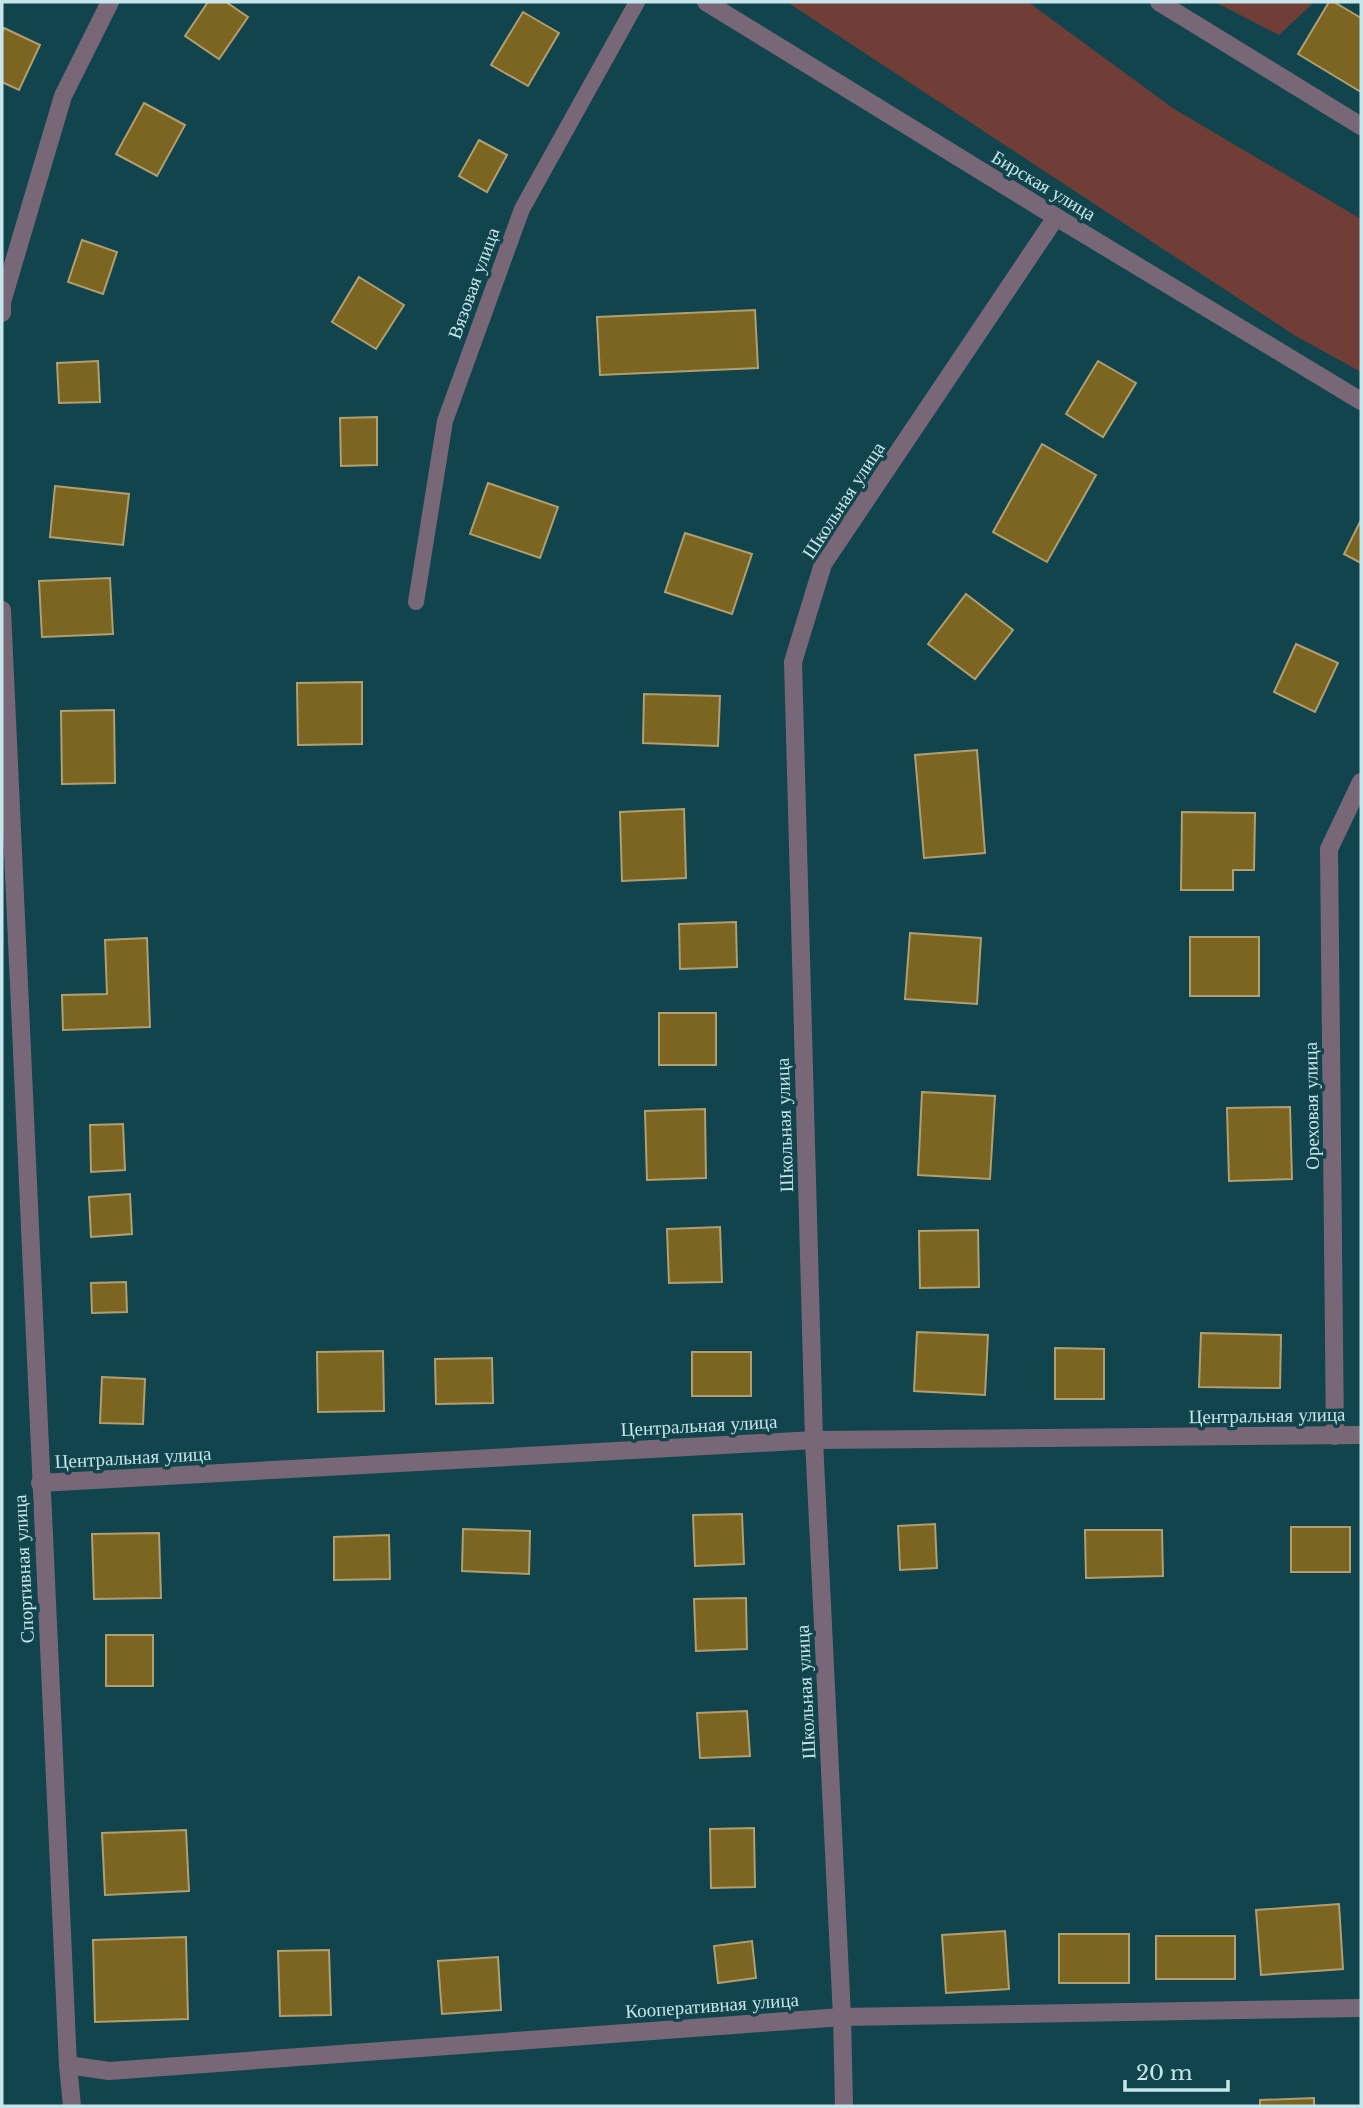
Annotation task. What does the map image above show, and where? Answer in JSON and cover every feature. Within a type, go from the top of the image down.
[{"type":"street","points":[[2,313],[2,302],[63,96],[110,2]]},
{"type":"street","name":"Бирская улица","points":[[706,2],[1361,401]]},
{"type":"street","points":[[1159,2],[1361,126]]},
{"type":"street","name":"Школьная улица","points":[[844,2106],[814,1440],[793,662],[823,564],[1056,217]]},
{"type":"street","name":"Спортивная улица","points":[[2,610],[40,1483],[72,2106]]},
{"type":"street","name":"Ореховая улица","points":[[1335,1436],[1329,849],[1361,782]]},
{"type":"street","name":"Центральная улица","points":[[40,1483],[814,1440],[1361,1435]]},
{"type":"street","name":"Кооперативная улица","points":[[68,2065],[109,2071],[842,2017],[1361,2008]]},
{"type":"lane","name":"Вязовая улица","points":[[416,602],[445,421],[522,209],[637,2]]},
{"type":"shaded area","points":[[787,2],[1028,2],[1174,109],[1361,219],[1361,372],[1294,335]]},
{"type":"shaded area","points":[[1215,2],[1311,2],[1312,4],[1279,35]]},
{"type":"building","points":[[208,2],[226,2],[248,17],[219,59],[185,36]]},
{"type":"building","points":[[1329,2],[1334,2],[1361,18],[1361,92],[1298,54]]},
{"type":"building","points":[[523,12],[559,33],[528,86],[491,65]]},
{"type":"building","points":[[4,28],[40,45],[19,90],[2,82]]},
{"type":"building","points":[[144,103],[185,125],[157,176],[116,154]]},
{"type":"building","points":[[479,140],[507,155],[487,192],[459,176]]},
{"type":"building","points":[[82,240],[117,252],[103,294],[68,282]]},
{"type":"building","points":[[359,277],[404,305],[376,349],[332,322]]},
{"type":"building","points":[[755,310],[758,368],[600,375],[597,317]]},
{"type":"building","points":[[98,361],[100,402],[59,403],[57,363]]},
{"type":"building","points":[[1098,361],[1136,383],[1103,437],[1066,414]]},
{"type":"building","points":[[377,417],[377,465],[341,466],[340,418]]},
{"type":"building","points":[[1042,444],[1096,475],[1047,562],[993,532]]},
{"type":"building","points":[[488,483],[558,507],[540,558],[470,534]]},
{"type":"building","points":[[55,486],[129,494],[123,545],[50,537]]},
{"type":"building","points":[[1361,520],[1361,563],[1344,554]]},
{"type":"building","points":[[685,533],[752,554],[732,614],[665,592]]},
{"type":"building","points":[[110,578],[113,634],[42,637],[39,581]]},
{"type":"building","points":[[966,594],[1013,630],[975,679],[928,644]]},
{"type":"building","points":[[1296,644],[1338,663],[1315,712],[1274,692]]},
{"type":"building","points":[[362,682],[362,744],[298,745],[297,683]]},
{"type":"building","points":[[644,694],[720,696],[718,746],[643,743]]},
{"type":"building","points":[[114,710],[115,783],[62,784],[61,711]]},
{"type":"building","points":[[977,750],[985,853],[924,858],[915,755]]},
{"type":"building","points":[[684,809],[686,878],[622,881],[620,812]]},
{"type":"building","points":[[1182,812],[1255,813],[1254,870],[1233,870],[1233,890],[1181,890]]},
{"type":"building","points":[[736,922],[737,967],[680,969],[679,924]]},
{"type":"building","points":[[910,933],[981,938],[977,1004],[905,999]]},
{"type":"building","points":[[1190,937],[1259,937],[1259,996],[1190,996]]},
{"type":"building","points":[[147,938],[150,1027],[63,1030],[62,995],[107,994],[105,940]]},
{"type":"building","points":[[659,1013],[716,1013],[716,1065],[659,1065]]},
{"type":"building","points":[[922,1092],[995,1096],[990,1179],[918,1175]]},
{"type":"building","points":[[1290,1107],[1292,1179],[1229,1181],[1227,1108]]},
{"type":"building","points":[[705,1109],[706,1178],[647,1180],[645,1111]]},
{"type":"building","points":[[123,1124],[125,1170],[91,1172],[90,1125]]},
{"type":"building","points":[[130,1194],[132,1234],[91,1237],[89,1197]]},
{"type":"building","points":[[720,1227],[722,1282],[669,1283],[667,1229]]},
{"type":"building","points":[[978,1230],[979,1287],[920,1288],[919,1231]]},
{"type":"building","points":[[126,1282],[127,1312],[92,1313],[91,1283]]},
{"type":"building","points":[[917,1332],[988,1335],[985,1395],[914,1391]]},
{"type":"building","points":[[1201,1333],[1281,1335],[1280,1388],[1199,1387]]},
{"type":"building","points":[[1055,1348],[1104,1349],[1104,1399],[1055,1399]]},
{"type":"building","points":[[383,1351],[384,1411],[318,1412],[317,1352]]},
{"type":"building","points":[[692,1352],[751,1352],[751,1396],[692,1396]]},
{"type":"building","points":[[492,1358],[493,1403],[436,1404],[435,1359]]},
{"type":"building","points":[[102,1377],[145,1379],[143,1424],[100,1423]]},
{"type":"building","points":[[742,1514],[744,1564],[695,1566],[693,1515]]},
{"type":"building","points":[[935,1524],[937,1568],[900,1570],[898,1526]]},
{"type":"building","points":[[1291,1527],[1350,1527],[1350,1572],[1291,1572]]},
{"type":"building","points":[[463,1529],[530,1531],[529,1574],[462,1571]]},
{"type":"building","points":[[1085,1530],[1162,1530],[1163,1576],[1086,1578]]},
{"type":"building","points":[[159,1533],[161,1598],[94,1599],[92,1534]]},
{"type":"building","points":[[389,1535],[390,1579],[334,1580],[334,1537]]},
{"type":"building","points":[[746,1598],[747,1649],[696,1651],[694,1599]]},
{"type":"building","points":[[106,1635],[153,1635],[153,1686],[106,1686]]},
{"type":"building","points":[[747,1711],[750,1756],[700,1758],[697,1713]]},
{"type":"building","points":[[754,1828],[755,1887],[711,1888],[710,1829]]},
{"type":"building","points":[[186,1830],[189,1891],[105,1895],[102,1833]]},
{"type":"building","points":[[1339,1904],[1343,1969],[1261,1975],[1256,1910]]},
{"type":"building","points":[[1005,1931],[1009,1989],[946,1993],[942,1935]]},
{"type":"building","points":[[1059,1934],[1129,1934],[1129,1983],[1059,1983]]},
{"type":"building","points":[[1156,1936],[1235,1936],[1235,1979],[1156,1979]]},
{"type":"building","points":[[186,1937],[188,2019],[95,2022],[93,1940]]},
{"type":"building","points":[[752,1941],[756,1978],[718,1983],[714,1946]]},
{"type":"building","points":[[329,1950],[331,2015],[280,2016],[278,1951]]},
{"type":"building","points":[[498,1957],[501,2010],[442,2014],[438,1961]]},
{"type":"building","points":[[1314,2098],[1314,2106],[1260,2106],[1260,2100]]}]
